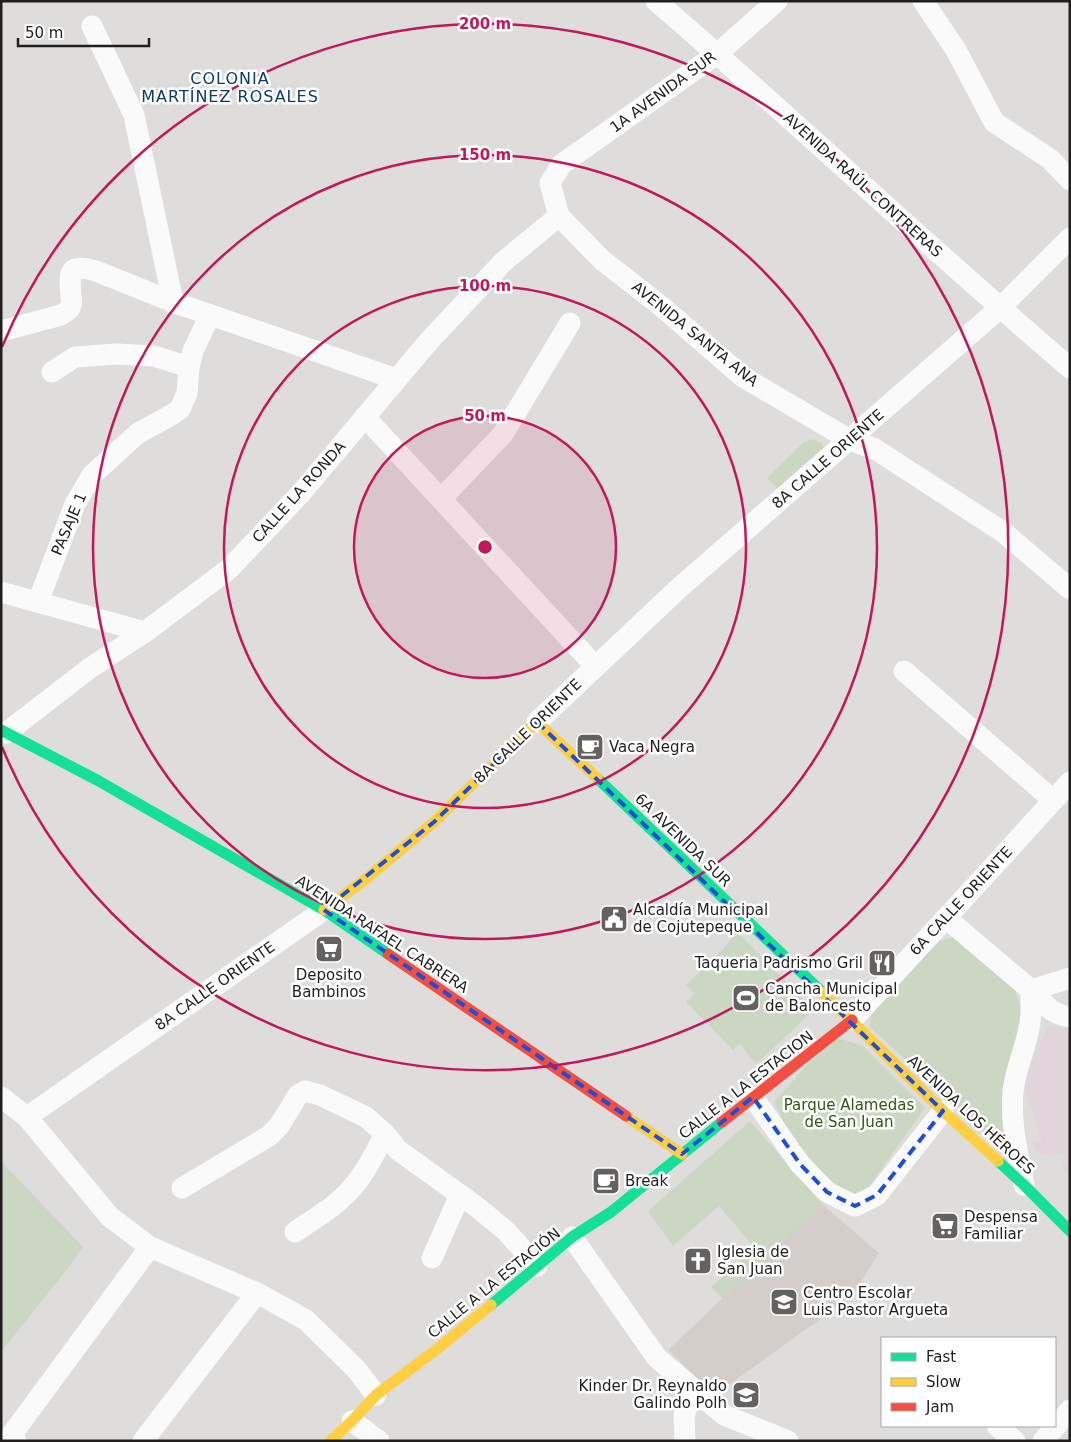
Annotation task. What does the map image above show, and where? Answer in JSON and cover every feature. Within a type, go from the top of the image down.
[{"type":"main road","name":"8A CALLE ORIENTE","points":[[324,910],[367,878],[434,822],[537,722]]},
{"type":"main road","name":"6A AVENIDA SUR","points":[[537,722],[852,1020]]},
{"type":"main road","name":"AVENIDA RAFAEL CABRERA","points":[[4,731],[97,780],[324,910],[682,1154]]},
{"type":"main road","name":"CALLE A LA ESTACION","points":[[682,1154],[852,1020]]},
{"type":"main road","name":"AVENIDA LOS HÉROES","points":[[852,1020],[943,1111],[1024,1185],[1070,1232]]},
{"type":"main road","name":"CALLE A LA ESTACIÓN","points":[[330,1441],[376,1395],[436,1350],[572,1237],[610,1212],[682,1154]]},
{"type":"street","name":"AVENIDA RAÚL CONTRERAS","points":[[656,1],[1000,308],[1070,368]]},
{"type":"street","name":"1A AVENIDA SUR","points":[[550,183],[562,164],[717,54],[777,1]]},
{"type":"street","points":[[923,1],[956,50],[994,122],[1050,159],[1070,180]]},
{"type":"street","points":[[92,26],[134,115],[173,302]]},
{"type":"street","name":"AVENIDA SANTA ANA","points":[[550,183],[559,216],[602,260],[661,306],[743,377],[850,440],[874,449],[1003,532],[1070,589]]},
{"type":"street","name":"CALLE LA RONDA","points":[[4,731],[90,668],[145,632],[229,569],[301,493],[429,341],[503,262],[559,216]]},
{"type":"street","name":"8A CALLE ORIENTE","points":[[537,722],[678,589],[1000,308],[1070,238]]},
{"type":"street","points":[[1,331],[61,315],[68,311],[72,302],[71,272],[78,268],[96,271],[173,302],[396,379]]},
{"type":"street","name":"PASAJE 1","points":[[38,602],[75,504],[92,475],[137,434],[180,409],[187,393],[189,367],[193,351],[210,315]]},
{"type":"street","points":[[441,498],[503,434],[570,323]]},
{"type":"street","points":[[52,372],[75,357],[117,354],[154,356],[189,367]]},
{"type":"street","points":[[365,417],[595,666]]},
{"type":"street","points":[[1,592],[145,632]]},
{"type":"street","points":[[904,670],[1053,800]]},
{"type":"street","name":"6A CALLE ORIENTE","points":[[852,1020],[1070,782]]},
{"type":"street","name":"8A CALLE ORIENTE","points":[[27,1117],[324,910]]},
{"type":"street","points":[[946,918],[1031,990],[1042,1000],[1046,1007],[1055,1013],[1070,1017]]},
{"type":"street","points":[[1031,990],[1070,978]]},
{"type":"street","points":[[1024,1185],[1012,1120],[1013,1092],[1017,1067],[1029,1030],[1031,990]]},
{"type":"street","points":[[182,1188],[268,1136],[279,1126],[298,1094],[305,1091],[320,1095],[366,1117],[385,1134],[398,1150],[477,1207],[507,1232],[537,1266]]},
{"type":"street","points":[[1,1097],[27,1117],[110,1217],[150,1247],[256,1294],[306,1320],[356,1369],[376,1395]]},
{"type":"street","points":[[753,1097],[800,1164],[827,1192],[855,1206],[877,1195],[943,1111]]},
{"type":"street","points":[[295,1232],[341,1199],[355,1184],[368,1167],[385,1134]]},
{"type":"street","points":[[432,1258],[460,1195]]},
{"type":"street","points":[[572,1237],[658,1358],[724,1415],[788,1441]]},
{"type":"street","points":[[12,1438],[150,1247]]},
{"type":"street","points":[[143,1441],[256,1294]]},
{"type":"street","points":[[685,1441],[684,1415],[694,1389]]},
{"type":"street","points":[[1056,1427],[1070,1410]]},
{"type":"street","points":[[352,1421],[379,1441]]},
{"type":"street","points":[[998,1427],[1015,1441]]},
{"type":"street","points":[[1044,1441],[1056,1427]]},
{"type":"highlighted area","points":[[537,722],[943,1111],[877,1195],[855,1206],[827,1192],[800,1164],[753,1097],[682,1154],[324,910],[434,822]]},
{"type":"shaded area","points":[[1049,1025],[1070,1030],[1070,1174],[1061,1166],[1067,1161],[1062,1154],[1039,1155],[1031,1142],[1042,1142],[1023,1081]]},
{"type":"shaded area","name":"Centro Escolar Luis Pastor Argueta","points":[[822,1204],[879,1253],[847,1304],[837,1307],[715,1395],[668,1350]]},
{"type":"green space","points":[[813,439],[821,443],[824,450],[782,493],[767,478],[803,443]]},
{"type":"green space","name":"Cancha Municipal de Baloncesto","points":[[737,932],[814,1010],[756,1064],[740,1044],[733,1050],[686,1002],[695,994],[686,985],[722,950]]},
{"type":"green space","points":[[967,934],[1009,970],[1023,1015],[1008,1090],[1003,1150],[870,1027],[871,1015],[879,1003],[935,942]]},
{"type":"green space","name":"Parque Alamedas de San Juan","points":[[838,1038],[863,1046],[925,1108],[868,1188],[857,1195],[844,1190],[825,1176],[790,1135],[774,1102],[808,1064]]},
{"type":"green space","points":[[750,1121],[822,1204],[723,1299],[711,1287],[755,1248],[719,1206],[673,1246],[648,1211]]},
{"type":"green space","points":[[1,1161],[83,1247],[1,1352]]},
{"type":"traffic: fast","points":[[1,730],[97,780],[324,910],[388,954]]},
{"type":"traffic: fast","points":[[597,778],[822,992]]},
{"type":"traffic: fast","points":[[491,1305],[572,1237],[611,1212],[722,1122]]},
{"type":"traffic: fast","points":[[998,1161],[1070,1231]]},
{"type":"traffic: slow","points":[[324,910],[367,878],[434,822],[537,722],[597,778]]},
{"type":"traffic: slow","points":[[822,992],[943,1111],[998,1161]]},
{"type":"traffic: slow","points":[[626,1116],[682,1154]]},
{"type":"traffic: slow","points":[[330,1441],[376,1395],[436,1350],[491,1305]]},
{"type":"traffic: jam","points":[[388,954],[626,1116]]},
{"type":"traffic: jam","points":[[722,1122],[852,1020]]},
{"type":"place","name":"Vaca Negra","points":[[590,747]]},
{"type":"place","name":"Alcaldía Municipal de Cojutepeque","points":[[614,919]]},
{"type":"place","name":"Deposito Bambinos","points":[[329,949]]},
{"type":"place","name":"Taqueria Padrismo Gril","points":[[882,963]]},
{"type":"place","name":"Cancha Municipal de Baloncesto","points":[[746,998]]},
{"type":"place","name":"Break","points":[[606,1181]]},
{"type":"place","name":"Despensa Familiar","points":[[945,1226]]},
{"type":"place","name":"Iglesia de San Juan","points":[[698,1261]]},
{"type":"place","name":"Centro Escolar Luis Pastor Argueta","points":[[784,1302]]},
{"type":"place","name":"Kinder Dr. Reynaldo Galindo Polh","points":[[746,1395]]},
{"type":"district","name":"COLONIA MARTÍNEZ ROSALES","points":[[230,87]]}]
